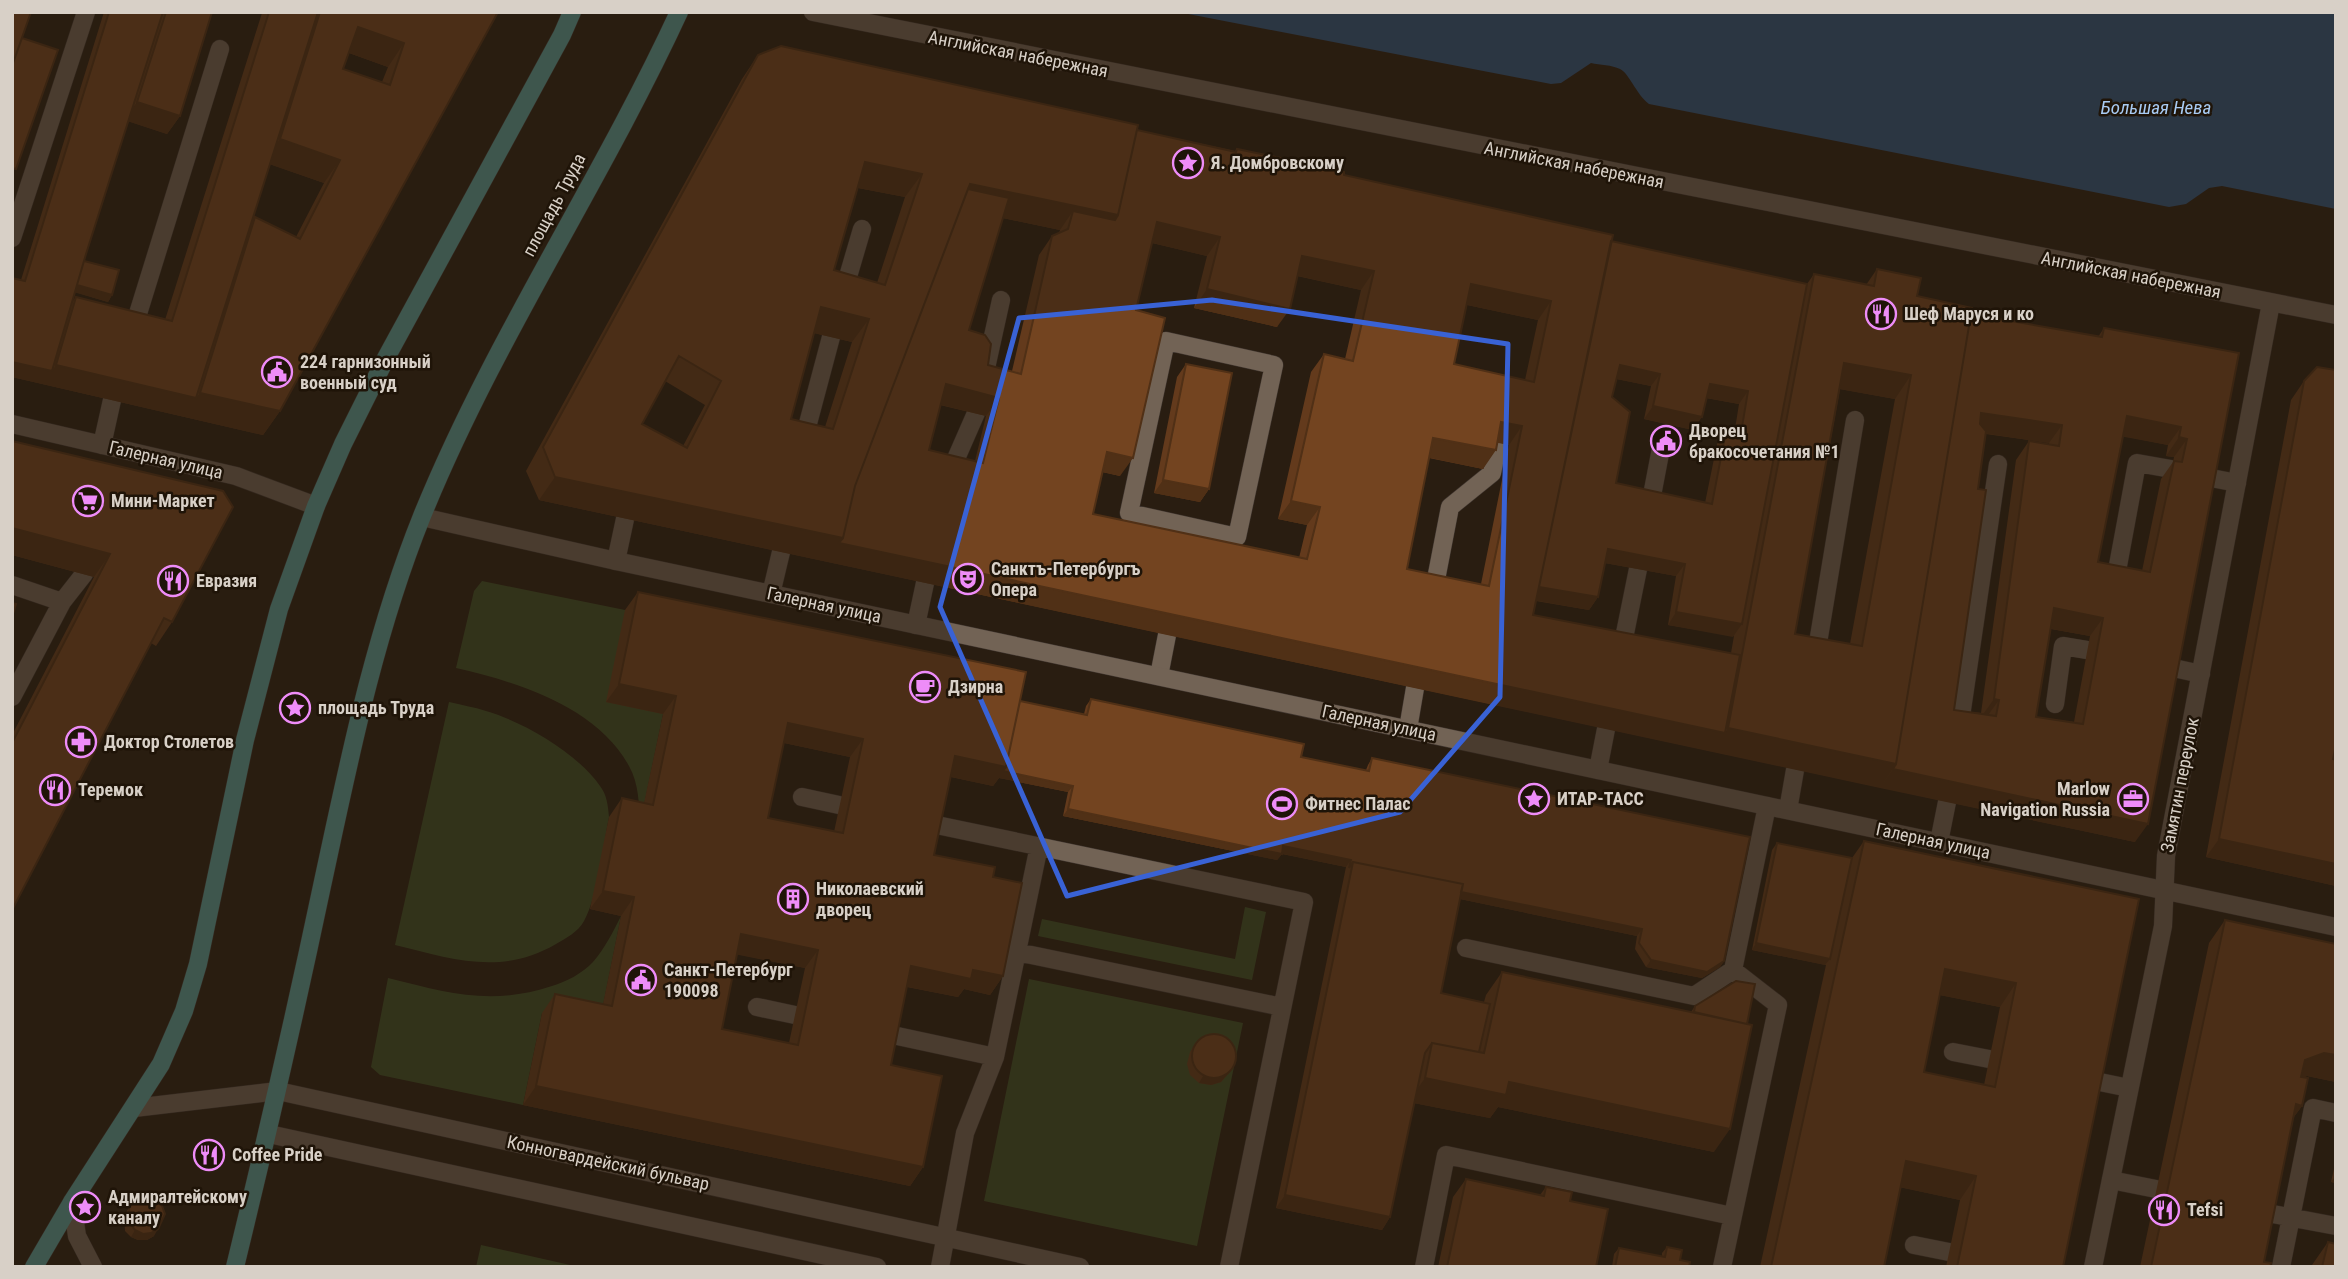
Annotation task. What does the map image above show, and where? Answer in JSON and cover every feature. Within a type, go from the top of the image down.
[{"type":"main road","points":[[34,1267],[72,1202],[161,1064],[184,1011],[198,964],[245,740],[279,609],[316,506],[343,444],[386,358],[572,12]]},
{"type":"main road","name":"площадь Труда","points":[[234,1267],[269,1133],[370,670],[422,517],[498,357],[679,12]]},
{"type":"street","points":[[12,238],[86,12]]},
{"type":"street","name":"Английская набережная","points":[[814,12],[2336,315]]},
{"type":"street","points":[[132,333],[220,49]]},
{"type":"street","points":[[841,300],[862,229]]},
{"type":"street","points":[[982,385],[1001,300]]},
{"type":"street","name":"Замятин переулок","points":[[2093,1267],[2162,926],[2166,856],[2271,303]]},
{"type":"street","points":[[802,449],[831,337]]},
{"type":"street","points":[[1166,341],[1274,365],[1237,537],[1190,527],[1129,513],[1166,341]]},
{"type":"street","points":[[102,445],[112,400]]},
{"type":"street","points":[[948,477],[975,413]]},
{"type":"street","points":[[1814,664],[1855,421]]},
{"type":"street","name":"Галерная улица","points":[[12,424],[236,476],[316,506]]},
{"type":"street","points":[[1433,595],[1450,506],[1492,473],[1498,443]]},
{"type":"street","points":[[1650,506],[1662,443]]},
{"type":"street","points":[[119,472],[124,450]]},
{"type":"street","points":[[2117,571],[2137,463],[2171,470]]},
{"type":"street","points":[[1959,730],[1998,464]]},
{"type":"street","points":[[2206,477],[2237,483]]},
{"type":"street","name":"Галерная улица","points":[[422,517],[616,561],[2336,927]]},
{"type":"street","points":[[616,561],[625,519]]},
{"type":"street","points":[[1186,546],[1190,527]]},
{"type":"street","points":[[771,594],[781,552]]},
{"type":"street","points":[[1621,653],[1638,569]]},
{"type":"street","points":[[13,693],[62,601],[84,574]]},
{"type":"street","points":[[916,625],[925,583]]},
{"type":"street","points":[[12,586],[62,601]]},
{"type":"street","points":[[1159,676],[1167,635]]},
{"type":"street","points":[[2054,704],[2063,646],[2087,650]]},
{"type":"street","points":[[2169,667],[2201,674]]},
{"type":"street","points":[[1408,729],[1415,688]]},
{"type":"street","points":[[1598,770],[1606,729]]},
{"type":"street","points":[[1788,810],[1795,770]]},
{"type":"street","points":[[802,797],[839,805]]},
{"type":"street","points":[[1939,842],[1947,803]]},
{"type":"street","points":[[1466,948],[1694,996],[1733,970],[1767,806]]},
{"type":"street","points":[[932,824],[1304,902],[1229,1267]]},
{"type":"street","points":[[940,1267],[965,1133],[995,1056],[1039,846]]},
{"type":"street","points":[[1017,952],[1282,1007]]},
{"type":"street","points":[[1722,1267],[1778,1005],[1733,970]]},
{"type":"street","points":[[757,1007],[795,1015]]},
{"type":"street","points":[[888,1034],[995,1056]]},
{"type":"street","points":[[1953,1052],[1989,1059]]},
{"type":"street","points":[[2090,1080],[2129,1088]]},
{"type":"street","name":"Конногвардейский бульвар","points":[[134,1108],[278,1091],[1080,1267]]},
{"type":"street","points":[[2281,1267],[2313,1108],[2336,1112]]},
{"type":"street","points":[[269,1133],[877,1267]]},
{"type":"street","points":[[1424,1267],[1446,1155],[1732,1216]]},
{"type":"street","points":[[2111,1180],[2156,1189]]},
{"type":"street","points":[[72,1202],[77,1236],[93,1267]]},
{"type":"street","points":[[2262,1212],[2336,1226]]},
{"type":"street","points":[[1914,1245],[1949,1252]]},
{"type":"highlighted area","points":[[1212,300],[1508,344],[1500,697],[1400,812],[1067,896],[940,607],[1019,318]]},
{"type":"green space","points":[[482,581],[625,610],[663,714],[640,824],[638,794],[629,766],[615,745],[597,728],[554,700],[505,681],[456,668],[474,591]]},
{"type":"green space","points":[[449,702],[501,716],[549,740],[590,774],[606,797],[609,817],[589,911],[575,932],[536,954],[516,960],[476,962],[395,945]]},
{"type":"green space","points":[[1245,907],[1266,912],[1252,980],[1038,936],[1042,919],[1235,959]]},
{"type":"green space","points":[[621,916],[599,1025],[542,1013],[523,1105],[380,1075],[371,1067],[388,978],[470,995],[530,992],[563,982],[589,966],[605,946]]},
{"type":"green space","points":[[1029,979],[1243,1023],[1197,1246],[984,1201]]},
{"type":"green space","points":[[481,1245],[579,1267],[476,1267]]},
{"type":"water","name":"Большая Нева","points":[[1178,12],[2336,12],[2336,209],[2222,186],[2209,188],[2186,204],[2169,207],[1649,104],[1623,71],[1610,66],[1591,63],[1561,83],[1551,84]]},
{"type":"building","points":[[12,12],[31,12],[12,66]]},
{"type":"building","points":[[109,12],[163,12],[52,371],[12,362],[12,278],[25,281]]},
{"type":"building","points":[[166,12],[212,12],[180,116],[137,102]]},
{"type":"building","points":[[269,12],[318,12],[196,398],[56,365],[76,297],[172,321]]},
{"type":"building","points":[[320,12],[498,12],[280,411],[200,393],[255,217],[300,239],[340,160],[280,139]],"holes":[[[358,27],[404,43],[390,85],[343,69]]]},
{"type":"building","points":[[22,38],[58,50],[16,169],[12,168],[12,66]]},
{"type":"building","points":[[781,46],[1138,125],[1118,215],[970,184],[855,486],[843,538],[555,477],[543,447],[758,55]],"holes":[[[865,162],[922,174],[885,285],[834,270]],[[821,307],[869,319],[833,429],[791,419]],[[679,356],[721,381],[687,448],[642,424]]]},
{"type":"building","points":[[1137,130],[1236,152],[1237,149],[1295,161],[1344,172],[1344,175],[1613,235],[1533,615],[1740,655],[1725,733],[839,543],[843,538],[855,486],[968,189],[1009,198],[969,330],[985,335],[991,344],[988,365],[1021,374],[1052,236],[1068,229],[1073,211],[1115,220]],"holes":[[[1157,222],[1220,237],[1207,289],[1290,309],[1302,256],[1374,271],[1353,361],[1324,354],[1291,501],[1320,507],[1307,559],[1093,514],[1107,452],[1133,458],[1165,318],[1136,310]],[[1471,284],[1551,301],[1534,382],[1454,364]],[[946,384],[999,398],[983,463],[929,450]],[[1501,422],[1522,426],[1489,586],[1407,569],[1433,438],[1496,450]]]},
{"type":"building","points":[[1611,241],[1807,284],[1742,624],[1676,612],[1685,564],[1608,549],[1598,597],[1539,587]],"holes":[[[1620,365],[1660,374],[1653,406],[1702,417],[1710,384],[1748,391],[1742,427],[1726,431],[1712,504],[1616,483],[1630,412],[1612,397]]]},
{"type":"building","points":[[84,261],[119,270],[112,295],[77,285]]},
{"type":"building","points":[[1877,269],[1921,278],[1917,296],[1972,308],[1896,764],[1728,728],[1814,274],[1874,286]],"holes":[[[1844,363],[1911,375],[1862,646],[1795,634]]]},
{"type":"building","points":[[1971,314],[2102,337],[2104,328],[2239,353],[2148,824],[1893,769],[1896,764]],"holes":[[[1981,413],[2062,425],[2059,446],[2029,441],[1994,699],[1999,700],[1996,716],[1954,710],[1986,490],[1978,489],[1986,431],[1980,424]],[[2127,416],[2181,427],[2179,437],[2187,439],[2182,462],[2174,461],[2150,572],[2098,562]],[[2054,608],[2103,618],[2083,724],[2036,717]]]},
{"type":"building","points":[[1186,364],[1232,373],[1209,489],[1163,480]]},
{"type":"building","points":[[2317,367],[2336,370],[2336,745],[2333,759],[2336,760],[2336,864],[2219,839],[2304,381]]},
{"type":"building","points":[[12,441],[223,491],[233,507],[172,622],[164,618],[12,910],[12,743],[110,554],[12,528]]},
{"type":"building","name":"Николаевский дворец","points":[[638,592],[1026,672],[1006,767],[955,756],[934,855],[995,867],[993,877],[1022,883],[1003,976],[973,970],[971,979],[911,966],[891,1065],[942,1076],[923,1167],[536,1086],[555,994],[612,1006],[634,897],[603,891],[622,798],[653,805],[676,696],[619,684]],"holes":[[[788,723],[863,739],[843,833],[768,818]],[[741,934],[818,950],[798,1045],[722,1029]]]},
{"type":"building","points":[[1091,699],[1304,744],[1301,757],[1369,771],[1372,758],[1750,837],[1724,961],[1707,972],[1651,960],[1639,943],[1642,929],[1461,892],[1463,884],[1353,862],[1349,868],[1351,860],[1283,846],[1282,854],[1068,809],[1073,786],[1003,771],[1020,701],[1087,715]]},
{"type":"building","points":[[1864,841],[2139,899],[2063,1267],[1957,1267],[1976,1176],[1906,1161],[1884,1267],[1771,1267]],"holes":[[[1945,969],[2016,983],[1995,1087],[1924,1072]]]},
{"type":"building","points":[[1777,843],[1852,858],[1830,959],[1756,943]]},
{"type":"building","points":[[1353,862],[1463,884],[1441,993],[1490,1004],[1479,1052],[1432,1043],[1425,1053],[1390,1217],[1285,1195]]},
{"type":"building","points":[[2225,920],[2336,944],[2336,1055],[2324,1053],[2305,1060],[2301,1077],[2308,1078],[2302,1106],[2296,1104],[2264,1262],[2271,1263],[2270,1267],[2151,1267]]},
{"type":"building","points":[[1502,972],[1752,1025],[1730,1129],[1509,1082],[1506,1095],[1425,1078],[1432,1043],[1484,1053]]},
{"type":"building","points":[[1736,981],[1755,984],[1747,1024],[1694,1012],[1695,1006]]},
{"type":"building","points":[[1214,1034],[1230,1040],[1236,1056],[1230,1072],[1214,1078],[1198,1072],[1192,1056],[1198,1040]]},
{"type":"building","points":[[1466,1179],[1544,1196],[1546,1187],[1572,1192],[1570,1201],[1608,1209],[1596,1267],[1447,1267]]},
{"type":"building","points":[[149,1197],[162,1206],[165,1214],[158,1229],[143,1234],[130,1224],[129,1208],[134,1201]]},
{"type":"building","points":[[2328,1242],[2336,1244],[2336,1267],[2322,1267]]},
{"type":"building","points":[[1667,1247],[1682,1250],[1680,1260],[1690,1262],[1689,1267],[1615,1267],[1619,1248],[1665,1257]]},
{"type":"place","name":"Я. Домбровскому","points":[[1188,163]]},
{"type":"place","name":"Шеф Маруся и ко","points":[[1881,314]]},
{"type":"place","name":"224 гарнизонный военный суд","points":[[277,372]]},
{"type":"place","name":"Дворец бракосочетания №1","points":[[1666,441]]},
{"type":"place","name":"Мини-Маркет","points":[[88,501]]},
{"type":"place","name":"Санктъ-Петербургъ Опера","points":[[968,579]]},
{"type":"place","name":"Евразия","points":[[173,581]]},
{"type":"place","name":"Дзирна","points":[[925,687]]},
{"type":"place","name":"площадь Труда","points":[[295,708]]},
{"type":"place","name":"Доктор Столетов","points":[[81,742]]},
{"type":"place","name":"Теремок","points":[[55,790]]},
{"type":"place","name":"ИТАР-ТАСС","points":[[1534,799]]},
{"type":"place","name":"Marlow Navigation Russia","points":[[2133,799]]},
{"type":"place","name":"Фитнес Палас","points":[[1282,804]]},
{"type":"place","name":"Николаевский дворец","points":[[793,899]]},
{"type":"place","name":"Санкт-Петербург 190098","points":[[641,980]]},
{"type":"place","name":"Coffee Pride","points":[[209,1155]]},
{"type":"place","name":"Адмиралтейскому каналу","points":[[85,1207]]},
{"type":"place","name":"Tefsi","points":[[2164,1210]]}]
